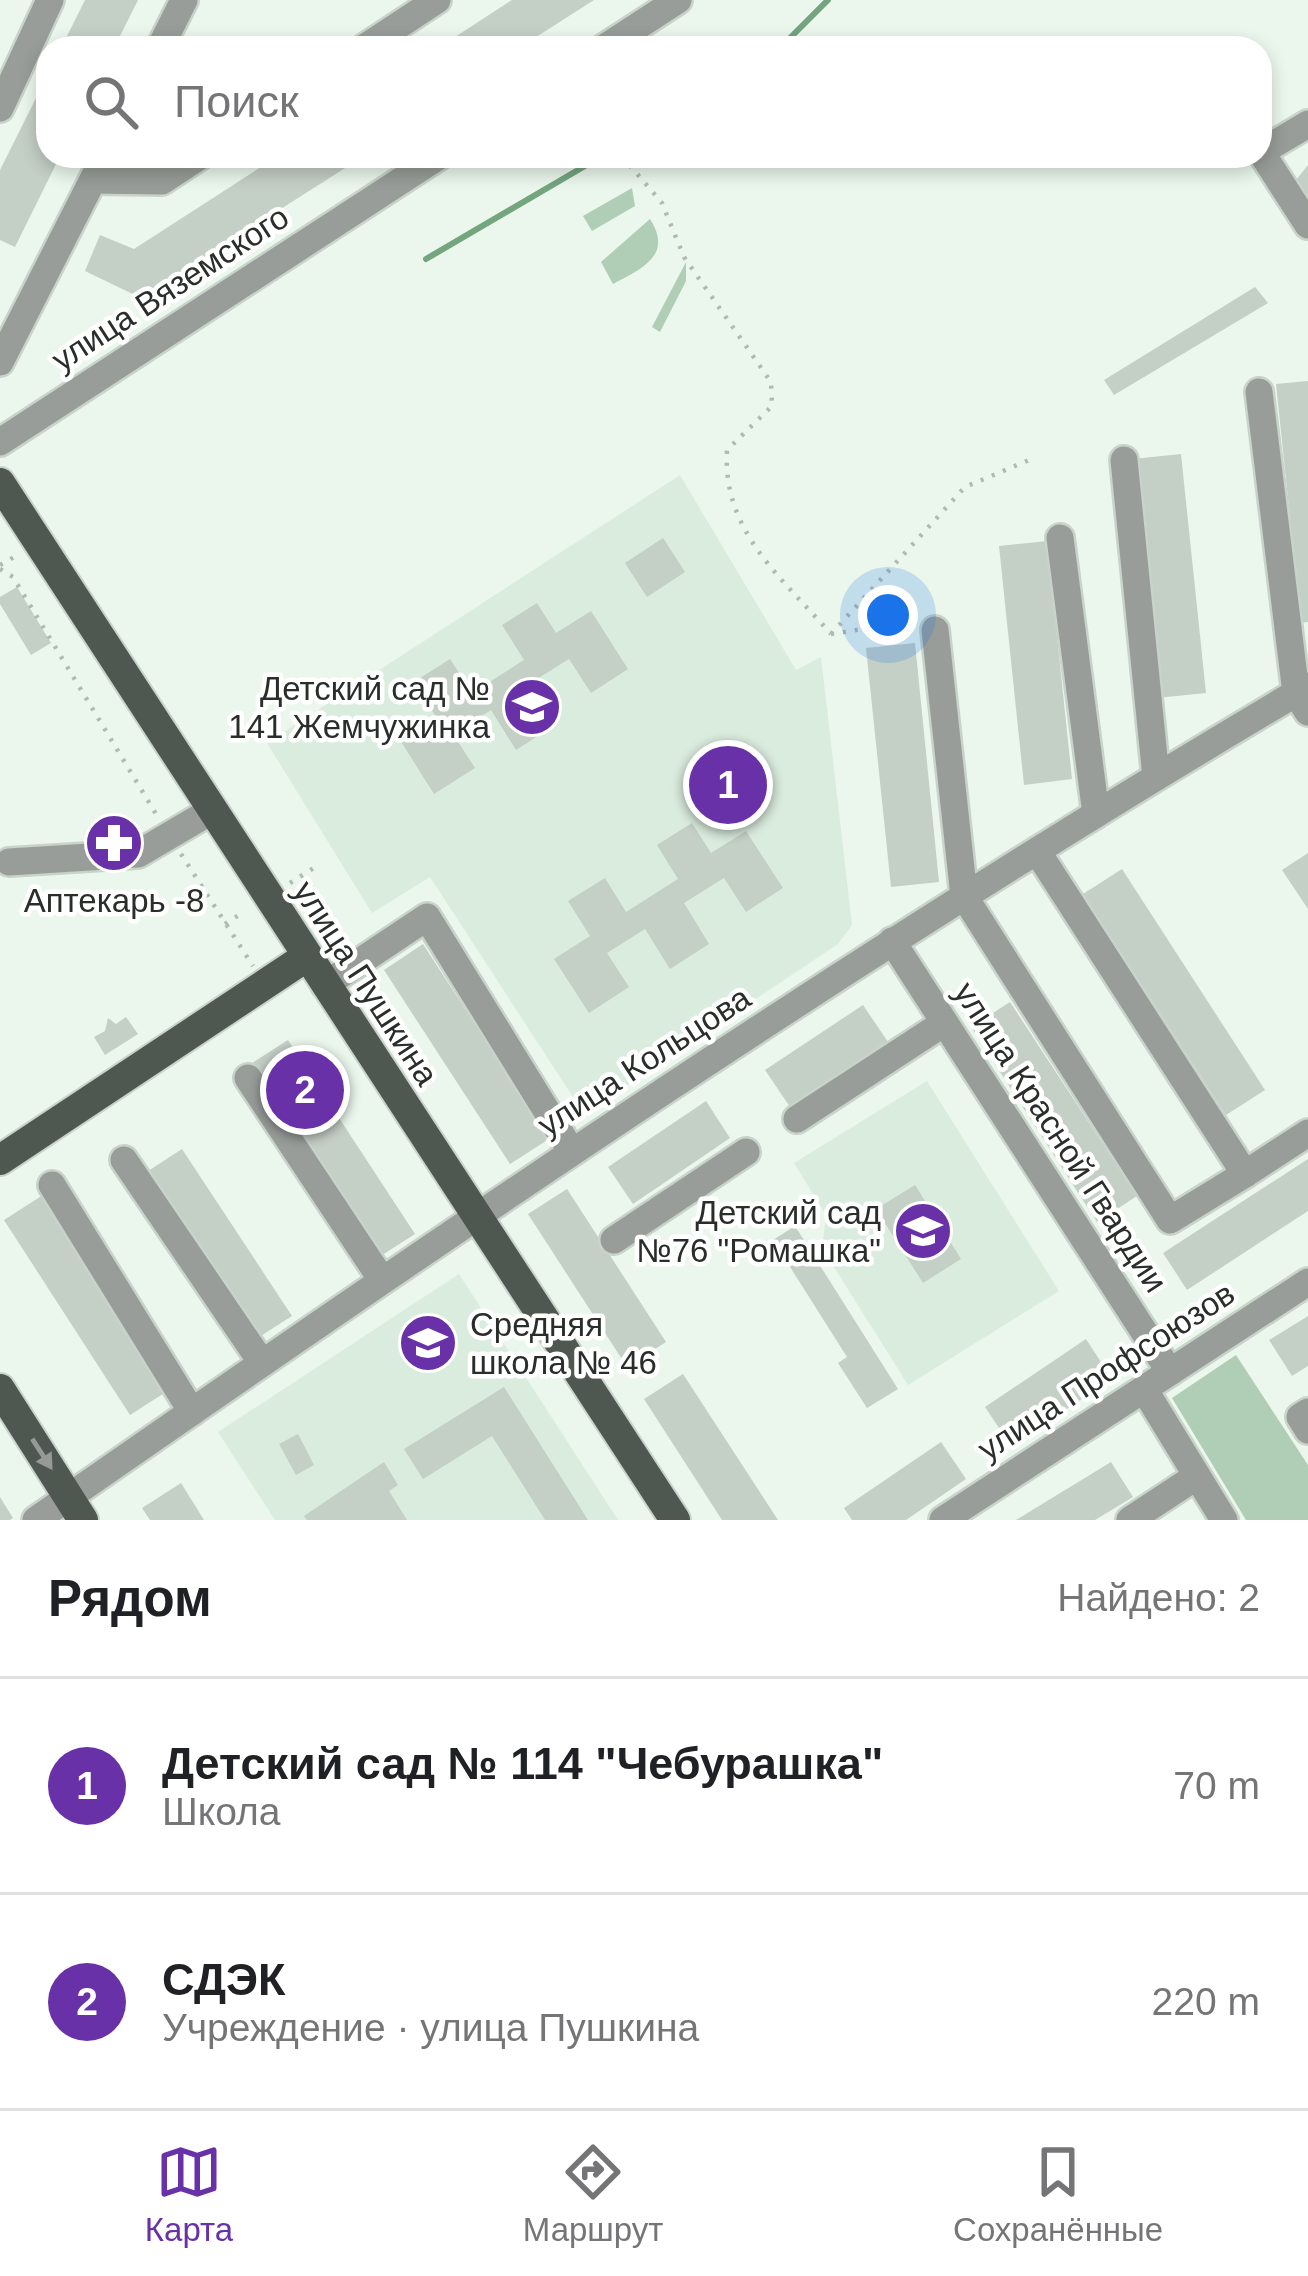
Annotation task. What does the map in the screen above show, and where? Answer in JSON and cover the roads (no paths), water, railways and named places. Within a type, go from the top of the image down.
[{"type":"main road","name":"улица Пушкина","points":[[0,483],[675,1520]]},
{"type":"main road","points":[[0,1160],[306,957]]},
{"type":"main road","points":[[0,1389],[76,1509]]},
{"type":"street","points":[[0,108],[50,0]]},
{"type":"street","points":[[166,36],[184,0]]},
{"type":"street","points":[[382,36],[437,0]]},
{"type":"street","points":[[622,36],[678,0]]},
{"type":"street","points":[[1272,145],[1308,124]]},
{"type":"street","points":[[99,168],[162,182],[182,168]]},
{"type":"street","name":"улица Вяземского","points":[[3,348],[99,168]]},
{"type":"street","points":[[390,168],[399,182]]},
{"type":"street","name":"улица Вяземского","points":[[0,442],[421,168]]},
{"type":"street","points":[[1271,168],[1308,225]]},
{"type":"street","points":[[1259,392],[1304,697]]},
{"type":"street","points":[[1124,460],[1156,777]]},
{"type":"street","points":[[1060,538],[1096,814]]},
{"type":"street","points":[[926,625],[964,896],[1170,1220],[1308,1133]]},
{"type":"street","name":"улица Кольцова","points":[[36,1520],[76,1509],[192,1412],[262,1363],[476,1215],[892,941],[1156,777],[1304,697]]},
{"type":"street","points":[[9,862],[139,854],[211,812]]},
{"type":"street","points":[[1037,851],[1245,1174]]},
{"type":"street","points":[[325,985],[427,917],[572,1152]]},
{"type":"street","name":"улица Красной Гвардии","points":[[892,941],[1170,1372]]},
{"type":"street","points":[[796,1119],[944,1023]]},
{"type":"street","points":[[248,1078],[382,1280]]},
{"type":"street","points":[[614,1240],[746,1152]]},
{"type":"street","points":[[124,1160],[262,1363]]},
{"type":"street","points":[[52,1185],[192,1412]]},
{"type":"street","name":"улица Профсоюзов","points":[[943,1520],[1308,1282]]},
{"type":"street","points":[[1144,1389],[1224,1520]]},
{"type":"street","points":[[1308,1412],[1300,1417],[1308,1430]]},
{"type":"street","points":[[1130,1520],[1197,1476]]},
{"type":"waterway","points":[[792,36],[828,0]]},
{"type":"waterway","points":[[426,259],[581,168]]},
{"type":"place","name":"Детский сад № 141 Жемчужинка","points":[[532,707]]},
{"type":"place","name":"Детский сад № 114 \"Чебурашка\"","points":[[728,785]]},
{"type":"place","name":"Аптекарь -8","points":[[114,843]]},
{"type":"place","name":"СДЭК","points":[[305,1090]]},
{"type":"place","name":"Детский сад №76 \"Ромашка\"","points":[[923,1231]]},
{"type":"place","name":"Средняя школа № 46","points":[[428,1343]]}]
